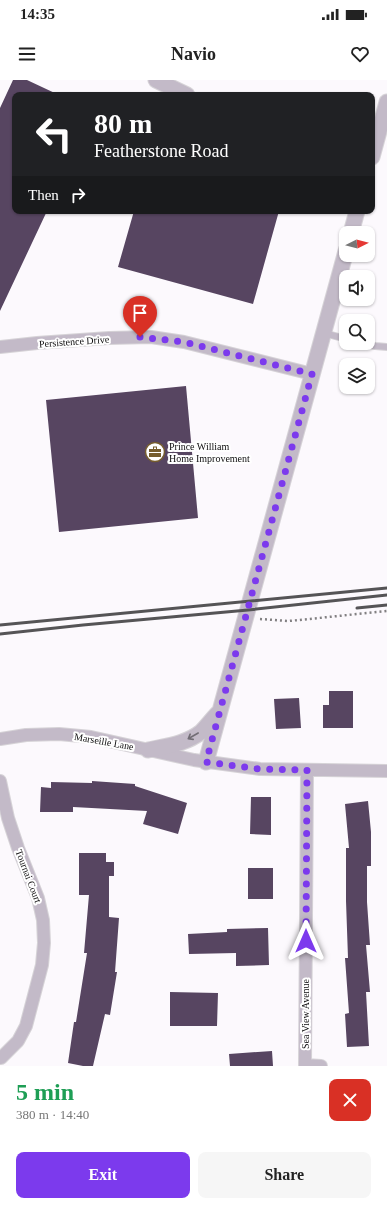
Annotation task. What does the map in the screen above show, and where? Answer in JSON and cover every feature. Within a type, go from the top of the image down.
[{"type":"street","points":[[156,80],[181,92]]},
{"type":"street","points":[[375,144],[387,102]]},
{"type":"street","points":[[353,226],[356,214]]},
{"type":"street","points":[[206,762],[343,262]]},
{"type":"street","name":"Persistence Drive","points":[[0,347],[102,338],[151,337],[184,342],[312,374]]},
{"type":"street","points":[[148,750],[177,744],[195,736],[206,727],[221,709]]},
{"type":"street","name":"Marseille Lane","points":[[0,739],[26,735],[59,734],[92,737],[206,762],[260,769],[387,771]]},
{"type":"street","name":"Sea View Avenue","points":[[305,1065],[307,770]]},
{"type":"street","name":"Tournai Court","points":[[0,781],[8,818],[38,898],[43,920],[44,943],[42,965],[26,1026],[18,1041],[1,1058]]},
{"type":"street","points":[[305,1065],[321,1066]]},
{"type":"lane","points":[[324,333],[339,336]]},
{"type":"lane","points":[[375,346],[387,347]]},
{"type":"path","points":[[246,617],[294,621],[387,611]]},
{"type":"building","points":[[13,80],[27,80],[53,92],[12,92],[12,214],[46,214],[0,311],[0,108]]},
{"type":"building","points":[[133,214],[278,214],[253,304],[118,267]]},
{"type":"building","points":[[186,386],[198,518],[59,532],[46,400]]},
{"type":"building","points":[[329,691],[353,691],[353,728],[323,728],[323,705],[329,705]]},
{"type":"building","points":[[299,698],[301,728],[276,729],[274,699]]},
{"type":"building","points":[[92,781],[135,784],[135,786],[187,803],[178,834],[143,824],[147,811],[73,807],[73,812],[40,812],[41,787],[51,788],[51,782],[92,783]]},
{"type":"building","points":[[251,797],[271,797],[271,835],[250,834]]},
{"type":"building","points":[[368,801],[371,832],[371,866],[367,866],[367,902],[370,945],[366,945],[370,992],[366,992],[369,1046],[347,1047],[345,1014],[349,1013],[345,958],[348,958],[346,848],[349,848],[345,804]]},
{"type":"building","points":[[79,853],[106,853],[106,862],[114,862],[114,876],[109,876],[109,917],[119,918],[115,972],[117,972],[110,1015],[105,1014],[93,1066],[68,1063],[87,953],[84,953],[89,895],[79,895]]},
{"type":"building","points":[[248,868],[273,868],[273,899],[248,899]]},
{"type":"building","points":[[268,928],[269,965],[236,966],[236,953],[189,954],[188,934],[227,932],[227,929]]},
{"type":"building","points":[[170,992],[218,993],[217,1026],[170,1026]]},
{"type":"building","points":[[272,1051],[273,1066],[230,1066],[229,1054]]},
{"type":"railway","points":[[0,625],[387,588]]},
{"type":"railway","points":[[0,634],[387,595]]},
{"type":"railway","points":[[357,608],[387,605]]},
{"type":"place","name":"Prince William Home Improvement","points":[[155,452]]},
{"type":"route","points":[[140,337],[171,339],[312,374],[206,762],[260,769],[307,770],[306,941]]}]
